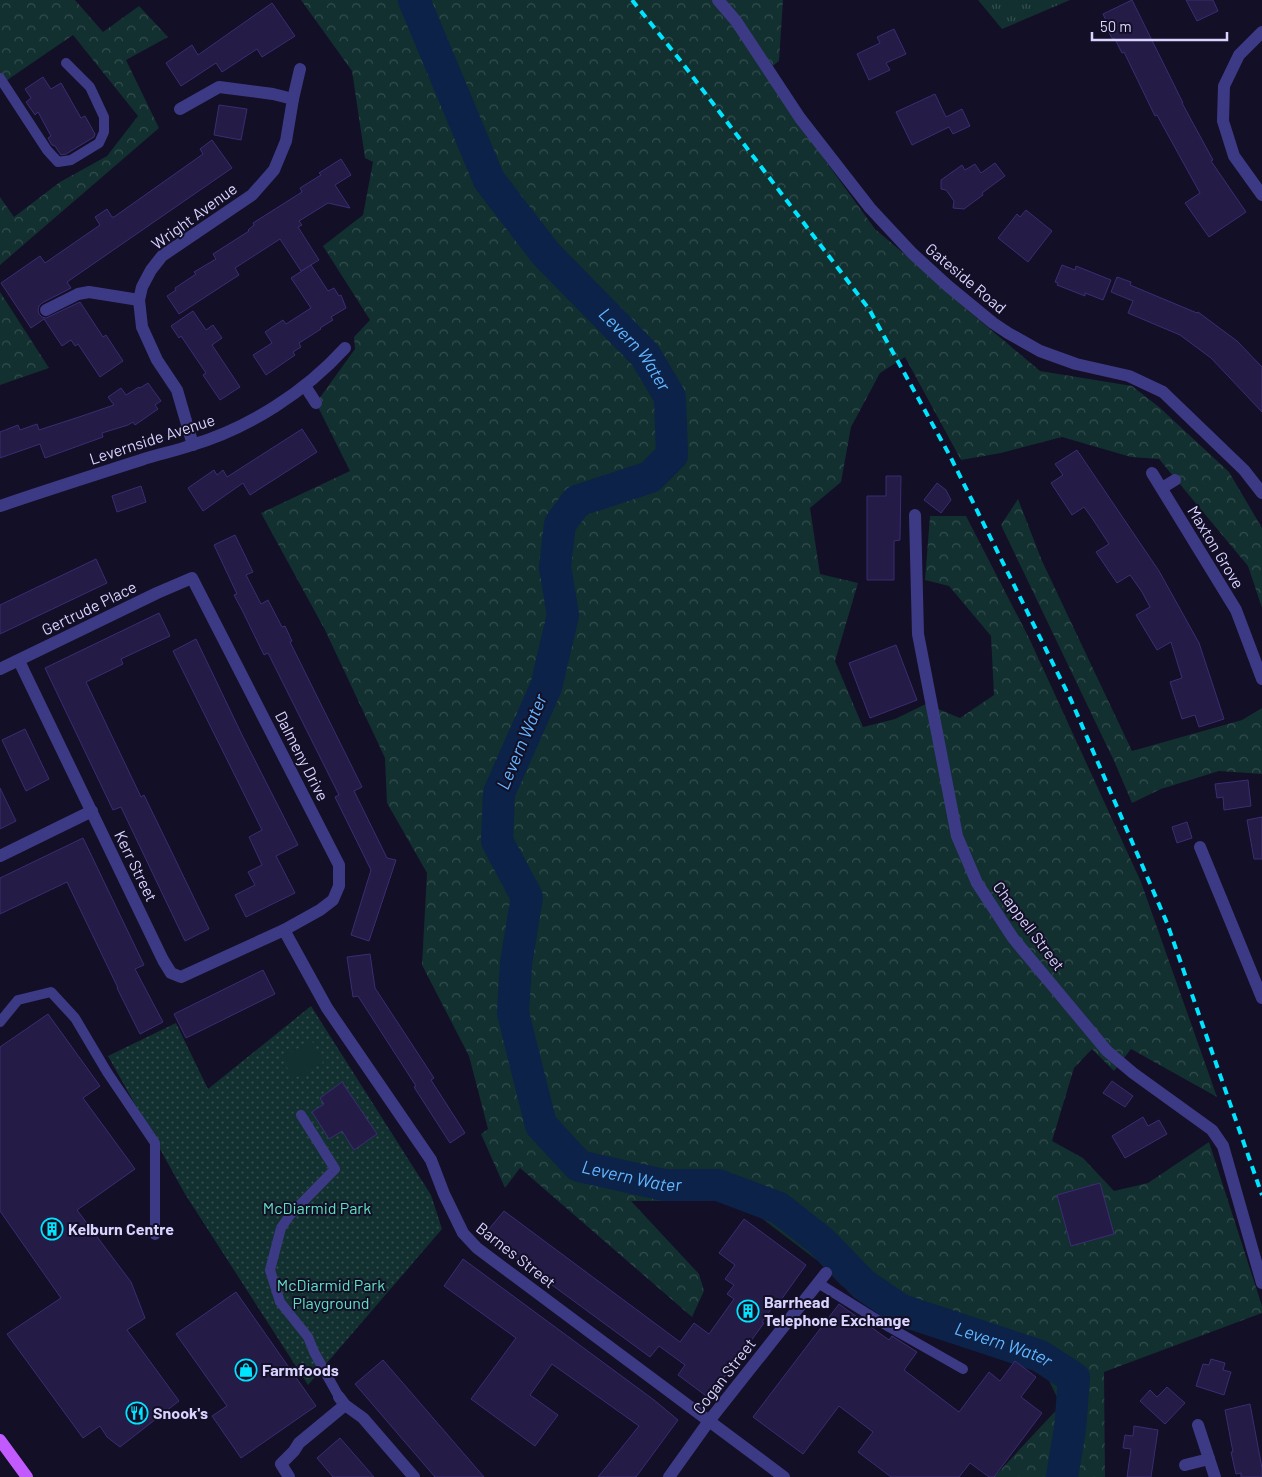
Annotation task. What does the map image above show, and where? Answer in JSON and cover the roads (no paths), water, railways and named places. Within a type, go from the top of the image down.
[{"type":"main road","points":[[0,1440],[27,1477]]},
{"type":"street","name":"Gateside Road","points":[[718,0],[736,21],[800,118],[870,208],[912,253],[948,286],[1000,328],[1040,351],[1076,364],[1129,376],[1163,392],[1244,470],[1262,494]]},
{"type":"street","points":[[1262,32],[1239,55],[1224,86],[1224,121],[1234,156],[1262,194]]},
{"type":"street","name":"Wright Avenue","points":[[193,445],[177,390],[157,360],[142,327],[139,300],[142,287],[151,270],[162,256],[252,195],[274,170],[286,141],[300,69]]},
{"type":"street","points":[[180,109],[219,87],[273,94],[293,99]]},
{"type":"street","points":[[46,310],[78,294],[89,292],[139,300]]},
{"type":"street","name":"Levernside Avenue","points":[[0,506],[159,454],[193,445],[253,420],[305,386],[330,365],[345,348]]},
{"type":"street","points":[[305,386],[316,403]]},
{"type":"street","name":"Maxton Grove","points":[[1152,473],[1236,610],[1262,679]]},
{"type":"street","points":[[1162,488],[1175,480]]},
{"type":"street","name":"Chappell Street","points":[[915,515],[918,634],[957,836],[977,883],[1013,938],[1107,1050],[1134,1073],[1212,1130],[1223,1146],[1262,1282]]},
{"type":"street","name":"Gertrude Place","points":[[0,669],[192,578]]},
{"type":"street","name":"Dalmeny Drive","points":[[192,578],[339,865],[339,886],[333,900],[320,910],[284,930]]},
{"type":"street","name":"Kerr Street","points":[[19,661],[171,973],[181,977],[284,930]]},
{"type":"street","points":[[0,856],[92,811]]},
{"type":"street","points":[[1200,848],[1262,998]]},
{"type":"street","name":"Barnes Street","points":[[284,930],[327,1008],[431,1160],[444,1194],[463,1233],[477,1248],[784,1477]]},
{"type":"street","name":"Cogan Street","points":[[669,1477],[709,1421],[822,1278]]},
{"type":"street","points":[[289,1477],[281,1464],[299,1443],[342,1401],[363,1418],[414,1477]]},
{"type":"street","points":[[1198,1425],[1215,1477]]},
{"type":"street","points":[[1185,1465],[1209,1459]]},
{"type":"lane","points":[[0,78],[47,150],[58,162],[72,160],[99,144],[104,132],[104,117],[90,87],[66,63]]},
{"type":"lane","points":[[0,1022],[18,1000],[51,992],[75,1018],[107,1072],[155,1143],[154,1235]]},
{"type":"lane","points":[[301,1115],[335,1169],[281,1228],[270,1270],[280,1302],[308,1337],[314,1352],[342,1401]]},
{"type":"lane","points":[[822,1278],[889,1327],[963,1369]]},
{"type":"waterway","name":"Levern Water","points":[[414,0],[489,180],[546,254],[645,355],[670,397],[672,455],[650,477],[577,501],[560,524],[555,567],[563,615],[546,687],[499,793],[497,841],[527,897],[516,963],[513,1013],[541,1125],[579,1166],[664,1185],[718,1185],[779,1208],[821,1241],[864,1285],[901,1310],[1040,1356],[1074,1378],[1070,1429],[1062,1477]]},
{"type":"railway","points":[[632,0],[680,60],[869,309],[950,456],[1071,700],[1167,923],[1262,1195]]},
{"type":"place","name":"Kelburn Centre","points":[[52,1229]]},
{"type":"place","name":"Barrhead Telephone Exchange","points":[[748,1311]]},
{"type":"place","name":"Farmfoods","points":[[246,1370]]},
{"type":"place","name":"Snook's","points":[[137,1413]]},
{"type":"park label","name":"McDiarmid Park","points":[[317,1208]]},
{"type":"park label","name":"McDiarmid Park Playground","points":[[331,1294]]}]
